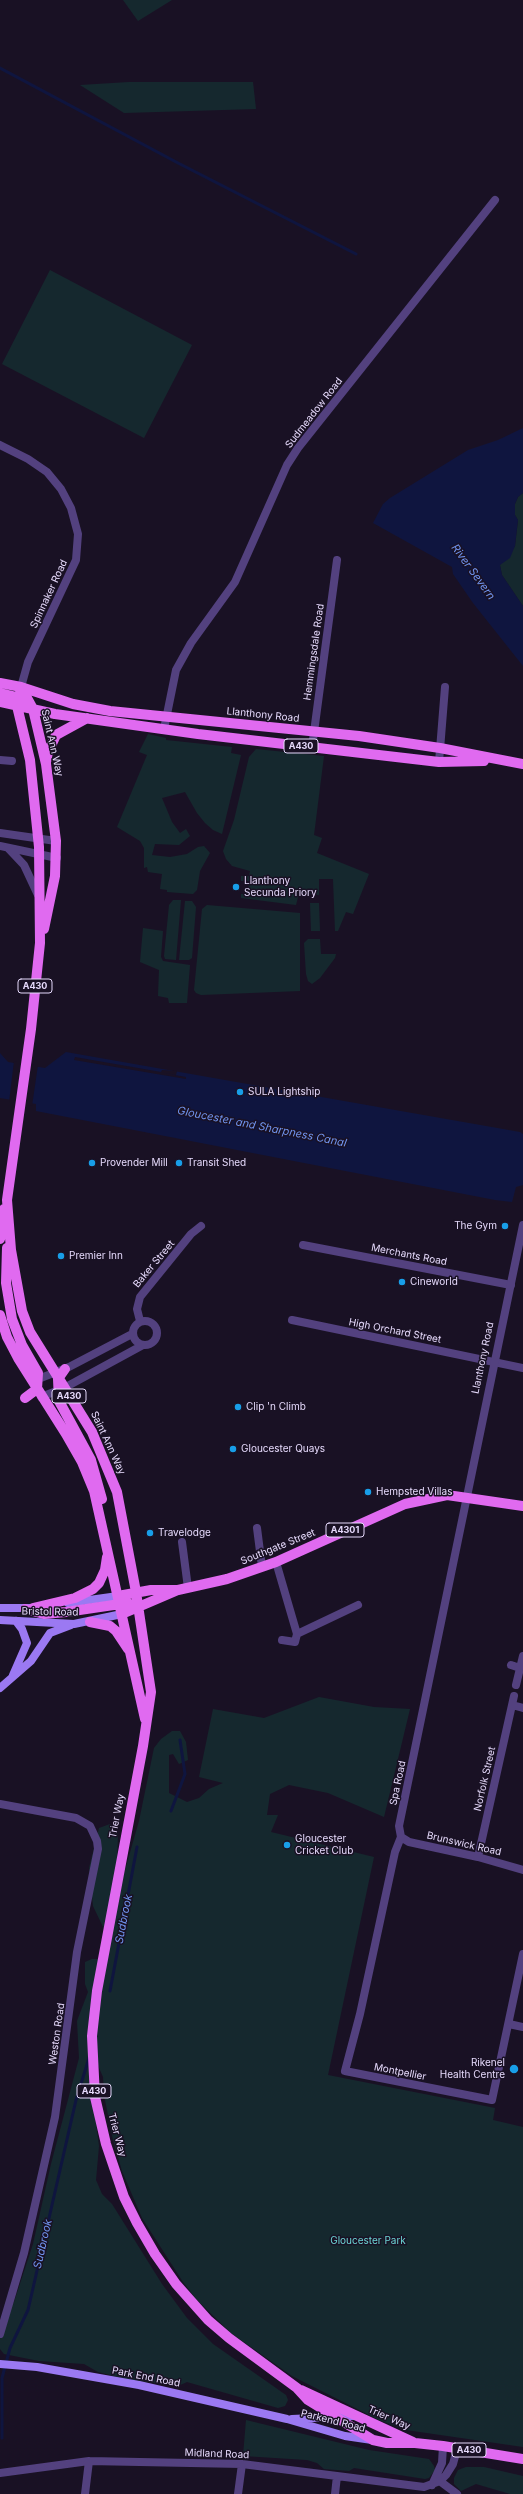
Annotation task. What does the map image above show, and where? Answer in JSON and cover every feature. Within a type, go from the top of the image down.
[{"type":"main road","points":[[0,683],[21,697]]},
{"type":"main road","points":[[0,693],[21,697]]},
{"type":"main road","name":"Llanthony Road","points":[[21,697],[166,718],[314,732],[440,748],[523,764]]},
{"type":"main road","name":"A430","points":[[0,702],[21,697],[33,709],[87,718]]},
{"type":"main road","name":"Saint Ann Way","points":[[0,1239],[8,1200],[31,1029],[40,943],[39,839],[21,697]]},
{"type":"main road","name":"Saint Ann Way","points":[[33,709],[46,764],[57,858],[53,892],[40,943]]},
{"type":"main road","name":"Llanthony Road","points":[[87,718],[164,729],[439,762],[504,761]]},
{"type":"main road","points":[[46,764],[48,752],[56,735],[87,718]]},
{"type":"main road","name":"Saint Ann Way","points":[[8,1200],[11,1250],[22,1311],[30,1332],[57,1376],[61,1390],[92,1432],[111,1474],[123,1518],[136,1592]]},
{"type":"main road","points":[[9,1218],[6,1261],[8,1300],[17,1334],[35,1364],[38,1387],[25,1398]]},
{"type":"main road","name":"A430","points":[[0,1315],[7,1337],[82,1462],[94,1491],[120,1605]]},
{"type":"main road","points":[[57,1376],[65,1369]]},
{"type":"main road","points":[[29,1609],[75,1598],[93,1589],[99,1583],[105,1570],[106,1542],[103,1504],[91,1460],[59,1401],[61,1390]]},
{"type":"main road","name":"Southgate Street","points":[[120,1605],[139,1608],[183,1589],[227,1579],[262,1567],[405,1504],[447,1495],[523,1506]]},
{"type":"main road","name":"Southgate Street","points":[[120,1605],[136,1592],[183,1589]]},
{"type":"main road","name":"Trier Way","points":[[136,1592],[150,1684],[146,1724],[97,1990],[92,2036],[92,2067],[99,2117],[124,2197],[155,2254],[176,2284],[208,2320],[228,2338],[297,2388],[354,2416],[415,2443]]},
{"type":"main road","points":[[29,1609],[44,1614],[120,1605]]},
{"type":"main road","name":"Trier Way","points":[[120,1605],[146,1724]]},
{"type":"main road","name":"Bristol Road","points":[[0,1620],[74,1624],[90,1622],[120,1605]]},
{"type":"main road","name":"Bristol Road","points":[[0,1608],[29,1609]]},
{"type":"main road","points":[[13,1676],[27,1643],[22,1630],[16,1621]]},
{"type":"main road","points":[[90,1622],[110,1626],[116,1631],[132,1656]]},
{"type":"main road","points":[[0,1688],[31,1661],[50,1633],[74,1624]]},
{"type":"main road","name":"Park End Road","points":[[0,2364],[37,2367],[139,2385],[287,2419]]},
{"type":"main road","name":"Trier Way","points":[[297,2388],[308,2400],[373,2440],[400,2444],[415,2443],[443,2446],[523,2459]]},
{"type":"main road","name":"Trier Way","points":[[334,2416],[354,2416]]},
{"type":"main road","name":"Parkend Road","points":[[287,2419],[334,2416]]},
{"type":"main road","name":"Parkend Road","points":[[287,2419],[345,2436],[373,2440]]},
{"type":"street","name":"Sudmeadow Road","points":[[164,729],[176,670],[191,643],[235,582],[287,465],[298,448],[495,200]]},
{"type":"street","name":"Spinnaker Road","points":[[0,445],[28,459],[47,472],[61,489],[71,508],[78,534],[76,560],[28,662],[21,697]]},
{"type":"street","name":"Hemmingsdale Road","points":[[312,747],[337,560]]},
{"type":"street","points":[[439,762],[446,687]]},
{"type":"street","points":[[0,760],[12,761]]},
{"type":"street","points":[[0,833],[56,841]]},
{"type":"street","points":[[4,847],[57,858]]},
{"type":"street","points":[[4,847],[29,873],[40,901]]},
{"type":"street","name":"Llanthony Road","points":[[467,1497],[523,1225]]},
{"type":"street","name":"Baker Street","points":[[140,1321],[137,1309],[140,1297],[196,1228],[202,1226]]},
{"type":"street","name":"Merchants Road","points":[[303,1245],[511,1285]]},
{"type":"street","name":"High Orchard Street","points":[[292,1320],[495,1360],[523,1368]]},
{"type":"street","points":[[38,1387],[61,1390],[154,1341],[156,1329],[151,1322],[140,1321],[134,1327],[132,1334],[136,1341],[144,1345]]},
{"type":"street","points":[[65,1369],[132,1334]]},
{"type":"street","points":[[38,1387],[57,1376]]},
{"type":"street","name":"Spa Road","points":[[345,2071],[360,2014],[395,1852],[401,1837],[399,1826],[467,1497]]},
{"type":"street","points":[[257,1528],[262,1567]]},
{"type":"street","points":[[182,1542],[183,1589]]},
{"type":"street","points":[[276,1562],[297,1634],[295,1642],[282,1640]]},
{"type":"street","points":[[297,1634],[358,1605]]},
{"type":"street","points":[[516,1685],[523,1656]]},
{"type":"street","points":[[511,1665],[520,1668]]},
{"type":"street","name":"Norfolk Street","points":[[478,1857],[514,1696]]},
{"type":"street","points":[[512,1705],[523,1708]]},
{"type":"street","name":"Weston Road","points":[[0,1804],[76,1818],[90,1826],[97,1841],[98,1849],[77,1952],[55,2117],[24,2253],[0,2334]]},
{"type":"street","name":"Brunswick Road","points":[[401,1837],[409,1842],[478,1857],[523,1870]]},
{"type":"street","name":"Montpellier","points":[[345,2071],[492,2100],[523,1954]]},
{"type":"street","points":[[509,2024],[523,2027]]},
{"type":"street","points":[[436,2482],[442,2463],[443,2446]]},
{"type":"street","points":[[436,2482],[451,2468],[457,2448]]},
{"type":"street","points":[[85,2494],[88,2462]]},
{"type":"street","name":"Midland Road","points":[[0,2473],[88,2462],[242,2464],[424,2487],[436,2482]]},
{"type":"street","points":[[238,2494],[242,2464]]},
{"type":"street","points":[[335,2494],[337,2476]]},
{"type":"street","points":[[436,2482],[457,2494]]},
{"type":"green space","points":[[123,0],[172,0],[138,21]]},
{"type":"green space","points":[[129,82],[253,82],[256,109],[124,113],[80,85]]},
{"type":"green space","points":[[50,270],[192,345],[144,438],[2,364]]},
{"type":"green space","points":[[523,493],[523,606],[502,575],[500,565],[515,546],[518,520],[515,515],[515,504],[518,497]]},
{"type":"green space","points":[[148,734],[166,738],[166,740],[232,747],[231,753],[241,755],[222,834],[213,830],[205,823],[197,813],[185,792],[162,798],[172,822],[180,833],[186,829],[190,836],[179,845],[155,844],[152,855],[170,857],[187,854],[198,847],[204,846],[210,853],[200,871],[197,890],[193,894],[167,892],[167,890],[160,889],[162,874],[148,872],[147,867],[144,868],[144,848],[140,841],[117,827],[147,755],[139,752]]},
{"type":"green space","points":[[256,749],[324,756],[314,835],[322,838],[317,853],[369,874],[353,914],[346,912],[338,931],[335,931],[333,879],[319,879],[319,895],[299,893],[296,905],[241,898],[241,894],[248,894],[249,881],[241,881],[241,876],[249,876],[250,871],[232,866],[226,859],[223,851],[234,820],[249,757]]},
{"type":"green space","points":[[173,900],[181,900],[176,960],[165,959],[164,956],[169,905]]},
{"type":"green space","points":[[185,901],[192,901],[196,907],[192,958],[189,960],[179,960]]},
{"type":"green space","points":[[310,903],[319,903],[320,931],[311,931]]},
{"type":"green space","points":[[207,905],[300,913],[300,991],[201,995],[196,993],[194,990],[202,909]]},
{"type":"green space","points":[[143,928],[163,931],[161,957],[163,961],[190,965],[187,1003],[169,1003],[168,998],[158,996],[159,970],[140,962]]},
{"type":"green space","points":[[308,939],[320,939],[321,954],[336,954],[335,958],[320,978],[312,984],[308,981],[306,974],[304,943]]},
{"type":"green space","name":"Gloucester Park","points":[[319,1697],[374,1707],[410,1709],[384,1817],[328,1793],[289,1785],[270,1794],[267,1815],[278,1815],[271,1832],[374,1857],[328,2075],[495,2108],[493,2120],[523,2127],[523,2447],[406,2430],[379,2420],[292,2376],[231,2333],[197,2300],[183,2282],[142,2218],[122,2171],[113,2140],[104,2095],[103,2077],[97,2063],[90,2079],[99,2146],[96,2180],[102,2194],[112,2204],[162,2284],[187,2318],[213,2344],[286,2395],[288,2400],[285,2406],[278,2408],[187,2382],[178,2386],[126,2379],[98,2372],[84,2364],[39,2361],[4,2354],[0,2349],[0,2327],[14,2302],[33,2244],[51,2164],[79,2058],[77,2021],[88,1992],[85,1984],[85,1962],[92,1959],[106,1959],[104,1929],[93,1906],[89,1868],[99,1828],[110,1824],[118,1834],[117,1865],[121,1884],[139,1821],[154,1748],[161,1739],[172,1731],[180,1731],[186,1742],[188,1760],[179,1764],[173,1754],[169,1755],[169,1793],[187,1802],[199,1798],[209,1789],[223,1783],[199,1777],[213,1709],[264,1718]]},
{"type":"green space","points":[[246,2420],[369,2450],[429,2459],[435,2470],[429,2478],[425,2479],[354,2468],[349,2471],[324,2469],[317,2463],[307,2460],[243,2456]]},
{"type":"green space","points":[[466,2467],[484,2467],[523,2476],[523,2494],[510,2494],[476,2484],[461,2491],[454,2484],[454,2478],[458,2470]]},
{"type":"water","name":"River Severn","points":[[523,428],[523,493],[518,497],[515,504],[515,515],[518,520],[515,546],[510,558],[500,565],[502,575],[523,606],[523,666],[473,603],[453,574],[452,567],[373,523],[383,504],[390,498],[468,450],[498,440]]},
{"type":"water","name":"Gloucester and Sharpness Canal","points":[[66,1052],[520,1132],[523,1134],[523,1185],[516,1187],[512,1202],[495,1200],[36,1111],[36,1104],[0,1098],[0,1053],[8,1062],[45,1068]]},
{"type":"pier","points":[[75,1057],[161,1072],[162,1070],[177,1071],[176,1075],[164,1073],[186,1077],[186,1079],[74,1060]]},
{"type":"pier","points":[[14,1061],[38,1065],[32,1106],[9,1102]]},
{"type":"waterway","points":[[0,68],[178,163],[356,254]]},
{"type":"waterway","name":"Sudbrook","points":[[171,1811],[185,1774],[180,1740]]},
{"type":"waterway","name":"Sudbrook","points":[[110,1991],[137,1847]]},
{"type":"waterway","name":"Sudbrook","points":[[2,2438],[2,2378],[10,2348],[28,2310],[76,2100],[89,2058]]},
{"type":"place","name":"Llanthony Secunda Priory","points":[[236,887]]},
{"type":"place","name":"SULA Lightship","points":[[240,1092]]},
{"type":"place","name":"Provender Mill","points":[[92,1163]]},
{"type":"place","name":"Transit Shed","points":[[179,1163]]},
{"type":"place","name":"The Gym","points":[[505,1226]]},
{"type":"place","name":"Premier Inn","points":[[61,1256]]},
{"type":"place","name":"Cineworld","points":[[402,1282]]},
{"type":"place","name":"Clip 'n Climb","points":[[238,1407]]},
{"type":"place","name":"Gloucester Quays","points":[[233,1449]]},
{"type":"place","name":"Hempsted Villas","points":[[368,1492]]},
{"type":"place","name":"Travelodge","points":[[150,1533]]},
{"type":"place","name":"Gloucester Cricket Club","points":[[287,1845]]},
{"type":"place","name":"Rikenel Health Centre","points":[[514,2069]]}]
